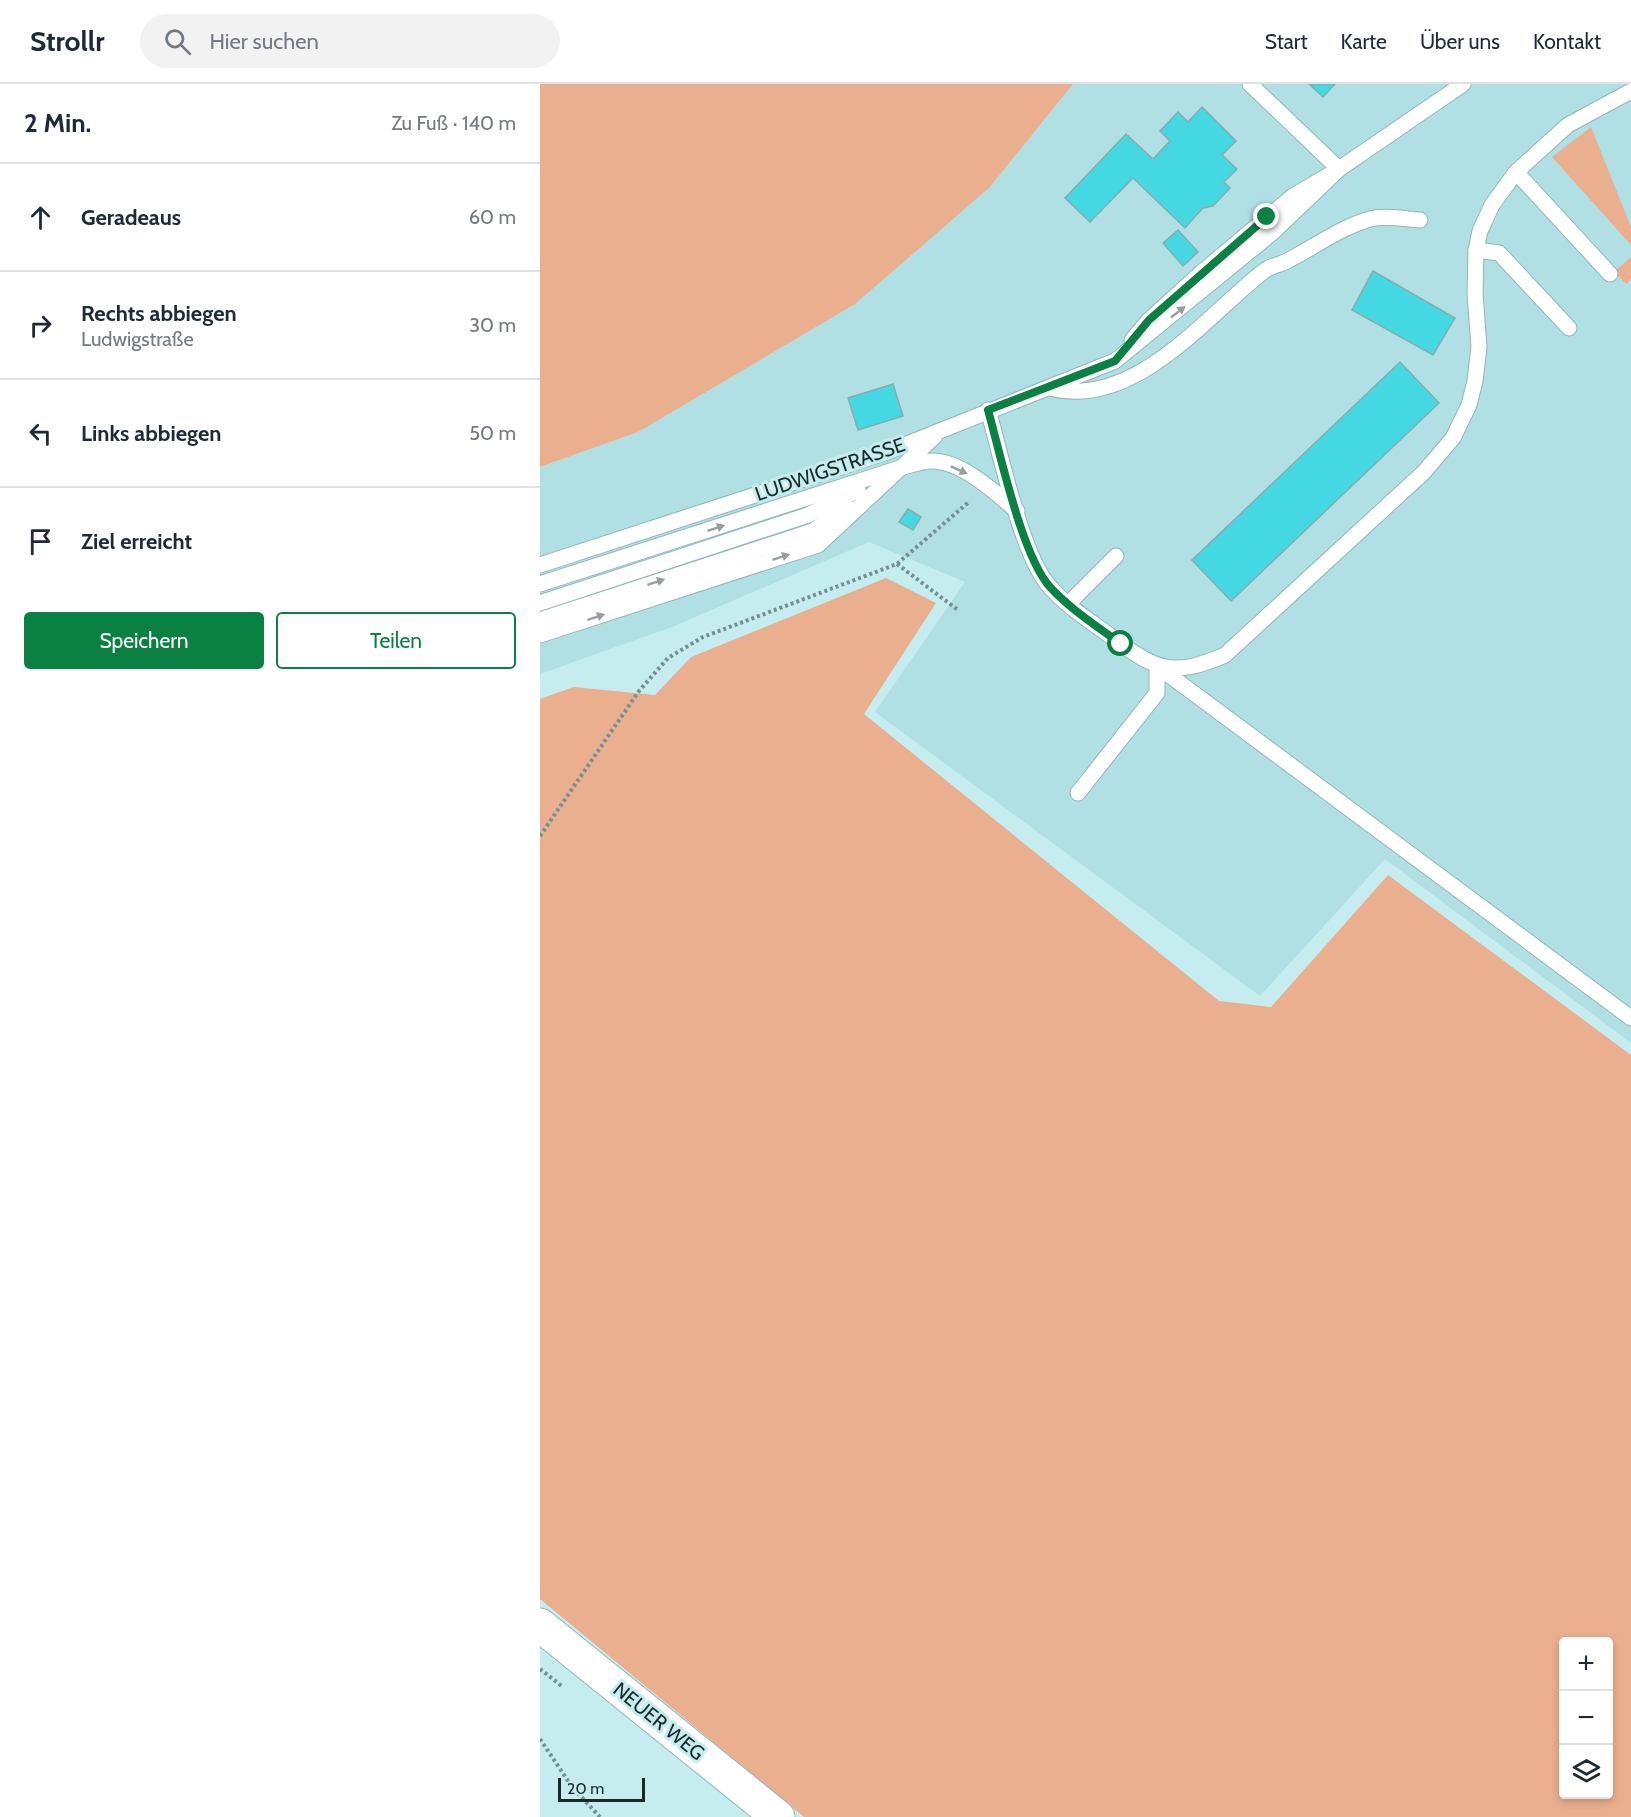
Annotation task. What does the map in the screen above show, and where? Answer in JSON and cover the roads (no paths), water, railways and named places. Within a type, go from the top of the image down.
[{"type":"main road","name":"NEUER WEG","points":[[540,1625],[778,1817]]},
{"type":"lane","points":[[1250,84],[1339,169],[1462,84]]},
{"type":"lane","points":[[1157,666],[1197,667],[1225,655],[1424,472],[1453,438],[1469,405],[1479,347],[1475,294],[1476,250],[1480,231],[1492,204],[1516,172],[1568,125],[1631,91]]},
{"type":"lane","name":"LUDWIGSTRASSE","points":[[540,565],[887,452],[1115,361],[1149,320],[1231,246],[1293,196],[1339,169]]},
{"type":"lane","points":[[1516,172],[1610,274]]},
{"type":"lane","points":[[1050,388],[1067,392],[1084,392],[1118,383],[1157,361],[1206,323],[1266,269],[1372,218],[1420,220]]},
{"type":"lane","points":[[1476,250],[1499,253],[1569,328]]},
{"type":"lane","points":[[988,410],[1024,535],[1048,585],[1068,604],[1157,666],[1631,1018]]},
{"type":"lane","points":[[540,635],[818,545],[941,429]]},
{"type":"lane","points":[[540,584],[903,467],[933,460],[959,468],[1017,511]]},
{"type":"lane","points":[[540,603],[808,515],[903,467]]},
{"type":"lane","points":[[540,620],[813,531],[903,467]]},
{"type":"lane","points":[[1068,604],[1116,556]]},
{"type":"lane","points":[[1078,793],[1157,693],[1157,666]]}]
